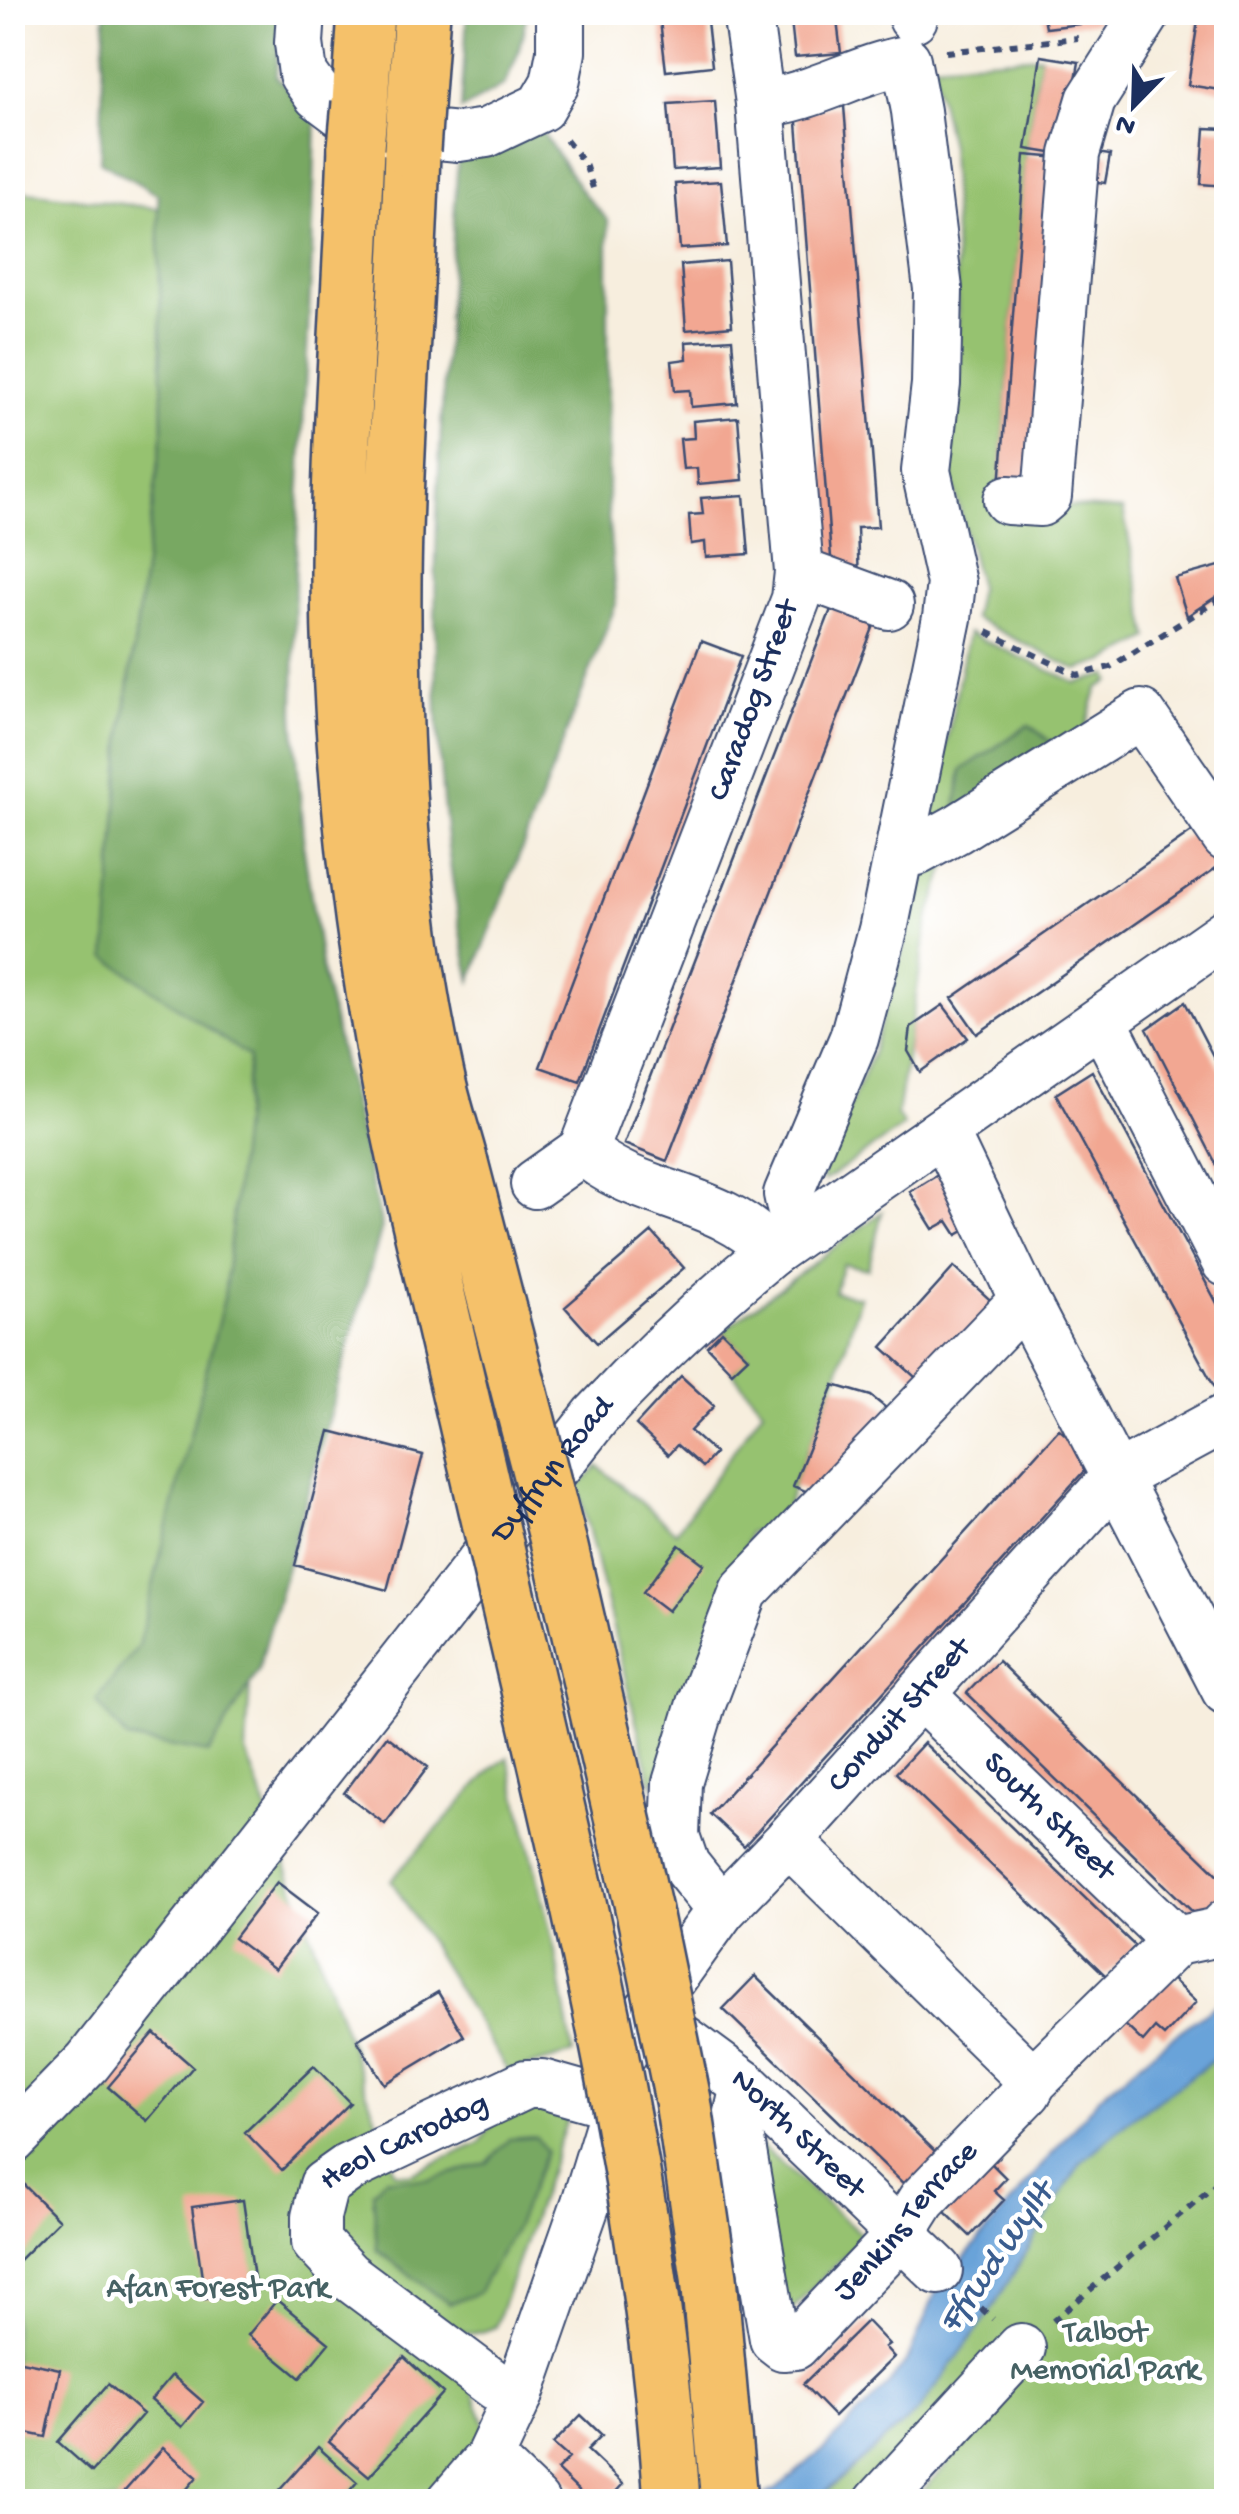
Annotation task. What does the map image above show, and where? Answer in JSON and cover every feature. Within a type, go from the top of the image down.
[{"type":"highway","points":[[366,12],[341,464],[340,583],[353,840],[370,968],[386,1069],[435,1168],[560,1548],[671,2044],[709,2277],[729,2502]]},
{"type":"highway","points":[[422,12],[393,580],[401,835],[436,1074],[435,1168],[630,2161],[667,2427],[672,2502]]},
{"type":"street","points":[[301,12],[299,43],[304,74],[318,95],[362,128],[459,137],[486,134],[541,107],[555,83],[561,52],[561,12]]},
{"type":"street","name":"Caradog Street","points":[[582,1150],[796,599],[799,572],[760,103],[748,12]]},
{"type":"street","points":[[1008,500],[1040,502],[1047,496],[1076,154],[1091,100],[1133,35]]},
{"type":"street","points":[[535,1184],[582,1150],[601,1166],[702,1204],[757,1234],[790,1240],[788,1194],[859,1020],[883,930],[947,618],[950,583],[926,472],[936,384],[938,290],[916,110],[906,60],[880,65],[784,101],[760,103]]},
{"type":"street","points":[[799,572],[889,605]]},
{"type":"street","points":[[917,851],[1141,714],[1226,837]]},
{"type":"street","name":"Dyffryn Road","points":[[12,2140],[88,2062],[596,1416],[716,1297],[790,1240],[1226,933]]},
{"type":"street","points":[[1100,1023],[1226,1262]]},
{"type":"street","points":[[944,1132],[1024,1300],[1226,1690]]},
{"type":"street","points":[[721,1910],[685,1865],[674,1836],[677,1783],[701,1704],[744,1590],[1024,1300]]},
{"type":"street","name":"Conduit Street","points":[[616,2084],[647,2013],[721,1910],[788,1841],[1115,1478],[1226,1418]]},
{"type":"street","name":"South Street","points":[[920,1694],[1176,1941]]},
{"type":"street","points":[[788,1841],[1034,2081]]},
{"type":"street","name":"Jenkins Terrace","points":[[745,2085],[737,2122],[774,2339],[784,2346],[795,2345],[900,2235],[922,2200],[1034,2081],[1176,1941],[1219,1932],[1226,1924]]},
{"type":"street","name":"North Street","points":[[647,2013],[745,2085],[938,2270]]},
{"type":"street","name":"Heol Carodog","points":[[519,2394],[496,2386],[347,2276],[316,2242],[316,2217],[324,2185],[348,2168],[526,2084],[616,2084]]},
{"type":"street","points":[[451,2502],[489,2458],[519,2394],[586,2203],[616,2084]]},
{"type":"street","points":[[879,2502],[1021,2348]]},
{"type":"street","points":[[489,2458],[536,2502]]},
{"type":"path","points":[[919,28],[1133,35]]},
{"type":"path","points":[[541,107],[585,164],[594,191]]},
{"type":"path","points":[[947,618],[982,629],[1077,675],[1110,667],[1226,595]]},
{"type":"path","points":[[1021,2348],[1226,2176]]},
{"type":"green space","points":[[105,13],[281,13],[276,76],[316,119],[295,579],[294,714],[304,849],[323,977],[382,1227],[258,1671],[209,1753],[127,1739],[96,1701],[138,1646],[224,1298],[249,1057],[106,957],[123,727],[163,430],[158,195],[100,161]]},
{"type":"green space","points":[[467,13],[525,13],[526,18],[518,54],[504,85],[461,110]]},
{"type":"green space","points":[[1041,56],[1025,155],[1000,487],[1065,506],[1123,510],[1149,638],[1106,661],[1077,670],[973,618],[979,587],[950,470],[960,364],[950,146],[932,64]]},
{"type":"green space","points":[[539,127],[583,193],[608,220],[608,512],[616,604],[471,981],[452,879],[441,776],[436,672],[439,464],[458,154]]},
{"type":"green space","name":"Afan Forest Park","points":[[13,190],[202,214],[162,341],[163,430],[123,727],[115,838],[287,1030],[246,1752],[395,2172],[410,2174],[480,2143],[499,2114],[545,2104],[567,2120],[495,2327],[471,2334],[449,2325],[512,2501],[13,2502]]},
{"type":"green space","points":[[968,633],[1076,683],[1108,675],[1111,681],[1098,688],[1084,732],[1059,748],[1028,725],[962,770],[954,820],[929,833]]},
{"type":"green space","points":[[1029,725],[1059,748],[954,820],[962,770]]},
{"type":"green space","points":[[954,844],[928,920],[897,1115],[904,1126],[824,1181],[821,1175],[872,1054],[905,943],[923,860]]},
{"type":"green space","points":[[882,1212],[868,1269],[843,1264],[834,1292],[860,1297],[834,1385],[793,1486],[782,1525],[749,1532],[737,1583],[652,1786],[578,1487],[598,1466],[676,1532],[763,1409],[732,1372],[747,1356],[722,1331]]},
{"type":"green space","points":[[508,1757],[557,1959],[573,2054],[508,2072],[391,1880],[492,1769]]},
{"type":"green space","name":"Talbot Memorial Park","points":[[1226,2051],[1226,2501],[914,2501],[996,2409],[858,2501],[815,2502],[918,2411],[988,2315],[1081,2162],[1128,2121]]},
{"type":"green space","points":[[536,2137],[546,2151],[515,2228],[478,2293],[449,2304],[377,2250],[373,2192],[386,2178],[429,2180],[487,2163],[509,2139]]},
{"type":"green space","points":[[754,2140],[863,2236],[784,2318]]},
{"type":"water","name":"Ffrwd Wyllt","points":[[1226,1998],[1226,2051],[1128,2121],[1081,2162],[988,2315],[918,2411],[815,2501],[750,2502],[775,2490],[825,2448],[888,2385],[908,2359],[936,2292],[1100,2096]]},
{"type":"building","points":[[659,12],[706,12],[712,66],[666,71]]},
{"type":"building","points":[[790,12],[836,12],[841,53],[795,57]]},
{"type":"building","points":[[1043,12],[1096,12],[1097,22],[1046,28]]},
{"type":"building","points":[[1199,14],[1226,18],[1226,91],[1188,85]]},
{"type":"building","points":[[1041,56],[1079,62],[1063,155],[1026,149]]},
{"type":"building","points":[[715,101],[720,167],[673,170],[668,104]]},
{"type":"building","points":[[844,106],[878,527],[857,528],[859,581],[832,570],[796,110]]},
{"type":"building","points":[[1205,128],[1226,129],[1226,186],[1201,184]]},
{"type":"building","points":[[1090,152],[1110,155],[1105,183],[1085,180]]},
{"type":"building","points":[[1025,155],[1060,158],[1036,490],[1000,487]]},
{"type":"building","points":[[721,181],[727,246],[680,249],[675,184]]},
{"type":"building","points":[[727,261],[732,326],[686,330],[681,265]]},
{"type":"building","points":[[732,339],[737,403],[691,407],[690,390],[675,391],[672,361],[687,359],[686,342]]},
{"type":"building","points":[[738,417],[743,480],[698,484],[697,468],[683,469],[680,439],[694,438],[693,421]]},
{"type":"building","points":[[744,495],[749,554],[706,557],[705,542],[691,544],[689,515],[703,514],[701,498]]},
{"type":"building","points":[[1223,565],[1226,590],[1187,616],[1175,578]]},
{"type":"building","points":[[835,599],[878,615],[667,1161],[624,1144]]},
{"type":"building","points":[[701,641],[741,656],[580,1081],[540,1067]]},
{"type":"building","points":[[1206,822],[1226,851],[1226,861],[977,1034],[952,998]]},
{"type":"building","points":[[1185,1002],[1226,1081],[1226,1183],[1147,1029]]},
{"type":"building","points":[[943,1005],[968,1038],[920,1072],[908,1051],[911,1027]]},
{"type":"building","points":[[1092,1071],[1226,1320],[1226,1380],[1214,1386],[1056,1094]]},
{"type":"building","points":[[941,1173],[973,1226],[957,1235],[948,1221],[933,1229],[910,1192]]},
{"type":"building","points":[[652,1232],[684,1268],[597,1343],[565,1307]]},
{"type":"building","points":[[954,1267],[998,1307],[926,1387],[882,1347]]},
{"type":"building","points":[[722,1331],[748,1357],[732,1372],[707,1346]]},
{"type":"building","points":[[681,1376],[714,1406],[690,1431],[715,1453],[702,1467],[677,1445],[668,1455],[636,1425]]},
{"type":"building","points":[[834,1385],[871,1396],[897,1417],[823,1498],[793,1486]]},
{"type":"building","points":[[1059,1429],[1094,1460],[744,1846],[710,1814]]},
{"type":"building","points":[[330,1431],[423,1455],[387,1590],[295,1565]]},
{"type":"building","points":[[679,1545],[704,1564],[668,1611],[643,1592]]},
{"type":"building","points":[[998,1661],[1226,1882],[1226,1896],[1202,1921],[967,1693]]},
{"type":"building","points":[[387,1736],[428,1767],[385,1824],[344,1793]]},
{"type":"building","points":[[924,1743],[1135,1946],[1106,1976],[896,1773]]},
{"type":"building","points":[[277,1882],[318,1913],[275,1969],[234,1938]]},
{"type":"building","points":[[1167,1975],[1196,2002],[1164,2036],[1155,2028],[1143,2042],[1122,2022]]},
{"type":"building","points":[[755,1976],[943,2159],[911,2191],[723,2009]]},
{"type":"building","points":[[438,1992],[464,2036],[384,2084],[357,2040]]},
{"type":"building","points":[[154,2033],[193,2067],[147,2121],[108,2087]]},
{"type":"building","points":[[314,2066],[350,2103],[282,2170],[245,2132]]},
{"type":"building","points":[[991,2163],[1006,2178],[994,2191],[1004,2200],[970,2236],[945,2212]]},
{"type":"building","points":[[22,2183],[59,2220],[12,2267],[12,2193]]},
{"type":"building","points":[[243,2200],[256,2292],[205,2299],[192,2207]]},
{"type":"building","points":[[277,2300],[329,2343],[300,2378],[248,2335]]},
{"type":"building","points":[[867,2321],[889,2344],[885,2347],[894,2357],[834,2416],[803,2384]]},
{"type":"building","points":[[404,2357],[443,2393],[369,2476],[329,2442]]},
{"type":"building","points":[[16,2360],[60,2369],[46,2437],[12,2430],[12,2377]]},
{"type":"building","points":[[172,2375],[203,2402],[182,2427],[151,2400]]},
{"type":"building","points":[[108,2384],[143,2414],[92,2472],[58,2442]]},
{"type":"building","points":[[581,2415],[602,2435],[587,2450],[623,2484],[606,2502],[590,2502],[557,2470],[569,2458],[553,2444]]},
{"type":"building","points":[[318,2447],[357,2482],[340,2502],[269,2502]]},
{"type":"building","points":[[163,2448],[197,2477],[176,2502],[115,2502]]}]
